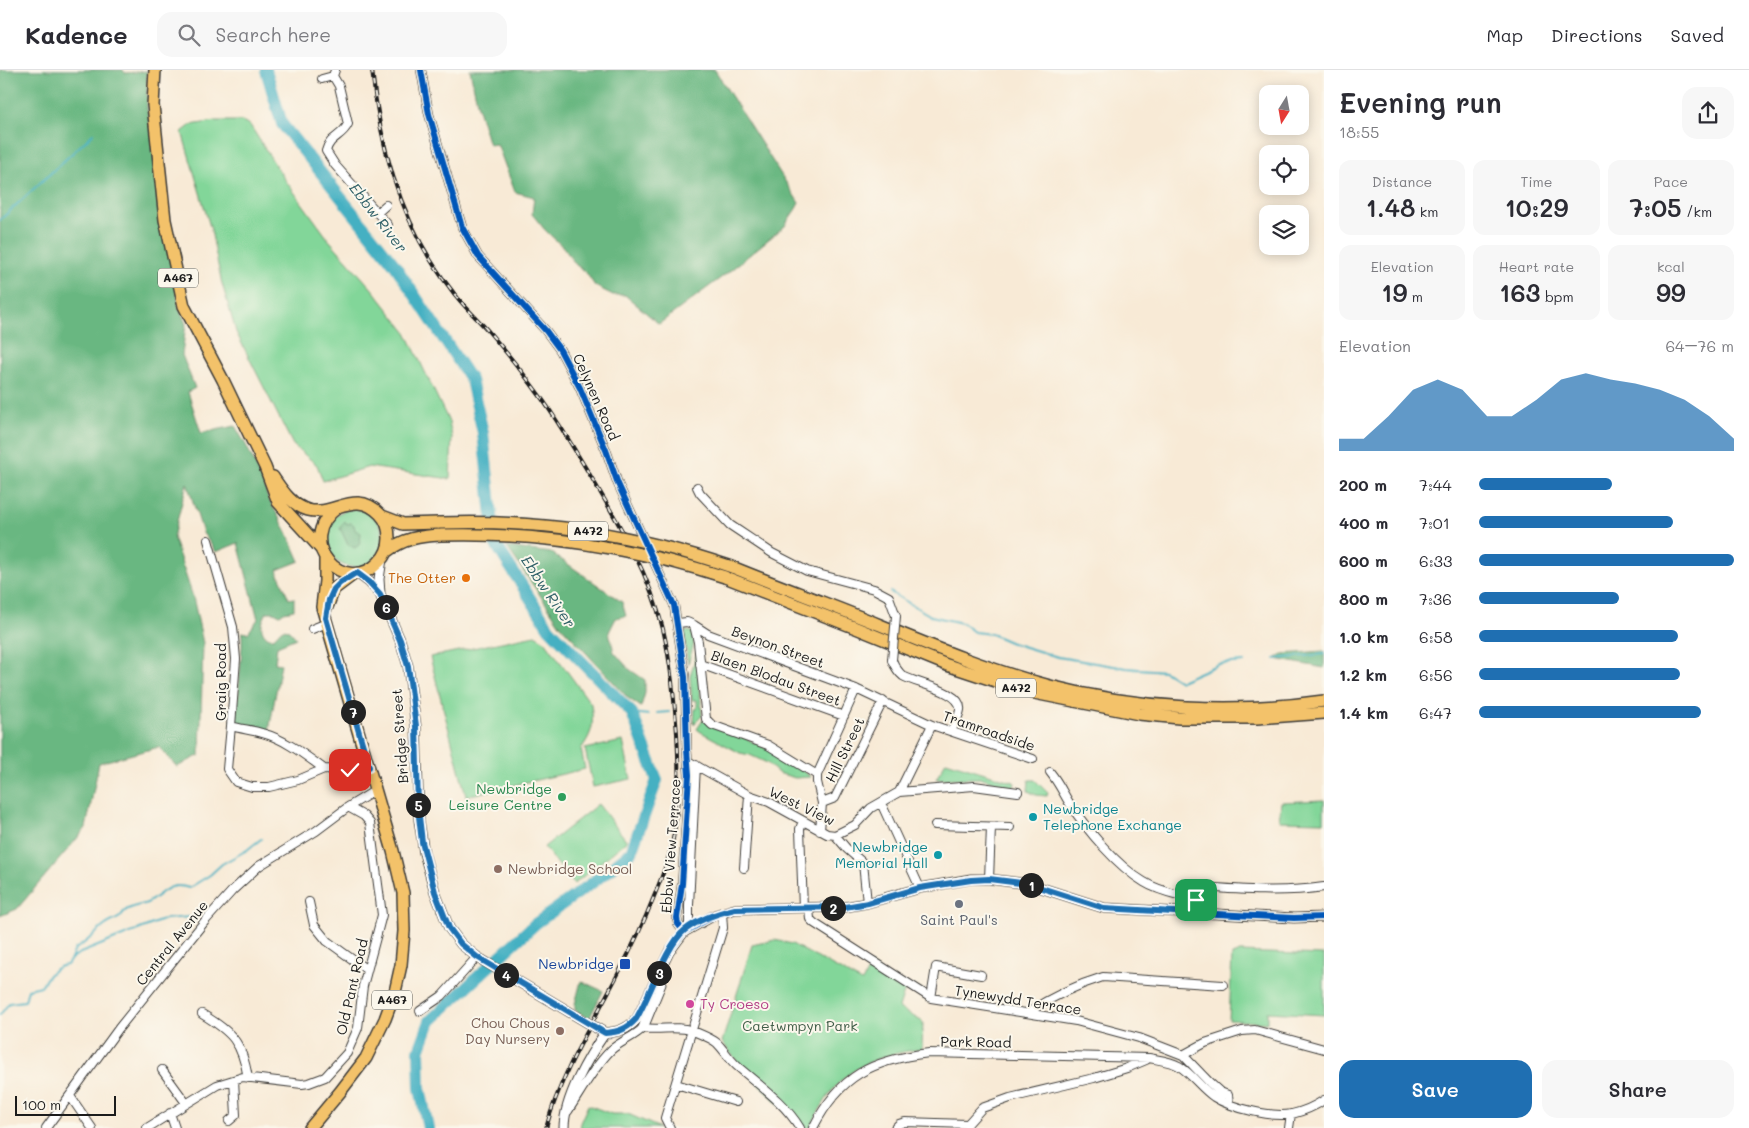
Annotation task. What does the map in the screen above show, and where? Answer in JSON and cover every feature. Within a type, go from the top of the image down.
[{"type":"main road","name":"A467","points":[[155,70],[153,105],[165,220],[184,306],[223,380],[265,467],[280,505],[305,530],[323,554],[326,581],[322,607],[376,790],[402,893],[404,931],[401,965],[395,992],[385,1019],[366,1058],[310,1128]]},
{"type":"main road","name":"A467","points":[[265,467],[289,499],[302,508],[317,511],[338,507]]},
{"type":"main road","name":"A472","points":[[338,507],[349,503],[360,503],[373,508],[382,516],[403,524],[519,523],[553,526],[611,534],[686,552],[732,567],[960,657],[1051,686],[1098,697],[1140,703],[1197,707],[1262,707],[1324,701]]},
{"type":"main road","points":[[338,507],[328,515],[322,524],[319,537],[323,554],[336,568],[355,573]]},
{"type":"main road","points":[[382,516],[389,535],[384,556]]},
{"type":"main road","name":"A472","points":[[355,573],[369,570],[405,540],[423,536],[514,535],[574,541],[640,552],[725,577],[947,665],[1029,692],[1139,714],[1179,718],[1257,718],[1324,713]]},
{"type":"main road","name":"A467","points":[[327,621],[329,600],[334,589],[355,573]]},
{"type":"street","name":"Celynen Road","points":[[421,70],[429,114],[462,227],[478,256],[546,331],[560,350],[580,388],[618,484],[671,598],[678,623],[685,677],[688,761]]},
{"type":"street","points":[[322,79],[334,73],[341,92],[348,124],[345,129],[328,143],[326,151],[335,165],[388,225]]},
{"type":"street","points":[[377,213],[386,206]]},
{"type":"street","points":[[697,487],[700,493],[730,525],[772,553],[807,571],[874,589],[889,597],[896,616],[892,660],[897,670],[904,677],[955,696],[960,704],[960,710],[951,731]]},
{"type":"street","name":"Graig Road","points":[[208,540],[233,627],[236,659],[231,726],[273,737],[324,769]]},
{"type":"street","name":"Bridge Street","points":[[380,594],[379,579],[384,556]]},
{"type":"street","name":"Bridge Street","points":[[355,573],[369,582],[380,594],[400,640],[408,666],[416,726],[419,820],[428,868],[449,928],[461,944],[480,959],[605,1033]]},
{"type":"street","points":[[312,628],[327,621]]},
{"type":"street","points":[[678,623],[687,622],[694,625],[706,719],[712,725],[768,745],[817,775]]},
{"type":"street","name":"Beynon Street","points":[[694,625],[708,634],[883,701]]},
{"type":"street","name":"Blaen Blodau Street","points":[[700,664],[844,716]]},
{"type":"street","points":[[820,830],[822,803],[817,775],[856,690]]},
{"type":"street","name":"Tramroadside","points":[[883,701],[932,725],[1033,758]]},
{"type":"street","name":"Hill Street","points":[[822,803],[835,798],[883,701]]},
{"type":"street","points":[[899,792],[932,725]]},
{"type":"street","points":[[231,726],[227,768],[236,782],[252,787],[269,787],[298,780],[324,769],[350,770],[369,767]]},
{"type":"street","name":"West View","points":[[688,761],[749,796],[769,802],[834,836],[863,863],[868,903]]},
{"type":"street","name":"Ebbw View Terrace","points":[[686,930],[678,924],[677,918],[682,884],[688,801],[688,761]]},
{"type":"street","points":[[686,930],[696,765]]},
{"type":"street","points":[[1050,772],[1095,838],[1126,869],[1145,883],[1166,892],[1206,904],[1209,914]]},
{"type":"street","points":[[834,836],[855,825],[871,808],[899,792],[974,786],[1018,792]]},
{"type":"street","points":[[348,807],[376,790]]},
{"type":"street","points":[[744,868],[749,796]]},
{"type":"street","points":[[881,803],[920,888]]},
{"type":"street","name":"Old Pant Road","points":[[148,1128],[217,1085],[248,1078],[302,1084],[309,1083],[325,1077],[347,1053],[358,1028],[367,970],[382,914],[370,823],[364,816],[348,807]]},
{"type":"street","name":"Central Avenue","points":[[46,1128],[119,1028],[205,921],[240,883],[259,866],[316,831],[348,807]]},
{"type":"street","points":[[803,821],[800,829],[806,908]]},
{"type":"street","points":[[935,825],[1010,828]]},
{"type":"street","points":[[989,879],[991,827]]},
{"type":"street","points":[[564,1128],[573,1091],[590,1054],[605,1033],[617,1032],[629,1027],[633,1023],[642,1010],[669,952],[686,930],[722,912],[735,909],[845,907],[868,903],[920,888],[989,879],[1029,884],[1104,908],[1294,918],[1324,917]]},
{"type":"street","points":[[1202,887],[1252,890],[1305,890],[1324,887]]},
{"type":"street","points":[[309,902],[314,925],[318,930],[327,940],[359,966],[367,970]]},
{"type":"street","name":"Tynewydd Terrace","points":[[806,908],[810,919],[814,923],[930,998],[1076,1021],[1139,1038],[1183,1055],[1220,1092],[1228,1095],[1229,1103]]},
{"type":"street","points":[[669,1128],[665,1118],[722,928],[722,912]]},
{"type":"street","points":[[420,1011],[442,996],[480,959]]},
{"type":"street","points":[[930,998],[936,968],[982,975]]},
{"type":"street","points":[[567,1112],[610,1052],[644,1028],[661,984],[658,975]]},
{"type":"street","points":[[1027,1013],[1045,1001],[1086,982],[1103,977],[1223,986]]},
{"type":"street","points":[[202,1014],[224,1027],[238,1043],[246,1060],[248,1078]]},
{"type":"street","points":[[644,1028],[654,1030],[680,1028],[692,1031],[716,1042],[735,1064],[775,1097],[800,1128]]},
{"type":"street","points":[[1183,1055],[1205,1043],[1242,1031],[1255,1030],[1323,1046]]},
{"type":"street","name":"Park Road","points":[[813,1128],[836,1092],[853,1077],[869,1068],[900,1056],[929,1053],[1149,1058],[1169,1062],[1180,1067],[1214,1097],[1229,1103]]},
{"type":"street","points":[[895,1128],[904,1122],[966,1126],[982,1108],[1010,1098],[1094,1078],[1127,1068],[1149,1058]]},
{"type":"street","points":[[162,1070],[186,1103]]},
{"type":"street","points":[[229,1121],[236,1115],[234,1080]]},
{"type":"street","points":[[676,1084],[736,1102]]},
{"type":"street","points":[[70,1096],[92,1128]]},
{"type":"street","points":[[1229,1103],[1268,1113],[1291,1114],[1312,1108],[1324,1100]]},
{"type":"street","points":[[170,1113],[175,1128]]},
{"type":"street","points":[[1289,1128],[1291,1114]]},
{"type":"green space","points":[[0,70],[123,70],[125,73],[147,71],[147,109],[158,164],[179,307],[186,324],[182,355],[195,388],[188,392],[201,433],[235,426],[246,445],[263,481],[268,498],[286,530],[300,561],[277,570],[289,599],[294,598],[294,610],[280,615],[274,612],[267,612],[263,620],[262,629],[268,637],[274,637],[283,629],[289,630],[296,638],[277,646],[275,663],[281,664],[269,731],[236,723],[242,632],[248,633],[258,619],[238,543],[216,552],[203,533],[187,483],[173,537],[193,597],[203,643],[200,755],[177,767],[159,747],[99,763],[86,828],[17,909],[0,916]]},
{"type":"green space","points":[[470,70],[715,70],[799,203],[785,226],[726,274],[659,324],[625,295],[613,295],[595,286],[585,271],[576,265],[564,248],[532,214],[534,197],[515,192],[497,144],[489,145],[479,112]]},
{"type":"green space","points":[[215,121],[242,121],[250,125],[283,177],[329,240],[373,290],[406,332],[449,422],[452,437],[450,479],[369,467],[323,481],[317,465],[293,445],[236,332],[221,280],[211,230],[182,132],[191,125]]},
{"type":"green space","points":[[354,509],[365,511],[378,522],[383,538],[381,549],[370,562],[354,567],[343,565],[330,554],[325,538],[327,527],[338,514]]},
{"type":"green space","points":[[345,521],[347,524],[351,523],[354,525],[355,530],[361,533],[360,544],[355,548],[348,545],[340,528]]},
{"type":"green space","points":[[507,547],[552,553],[622,602],[626,616],[616,618],[609,632],[614,652],[629,669],[645,680],[645,693],[641,707],[628,698],[561,626]]},
{"type":"green space","points":[[686,631],[692,632],[694,644],[688,664],[684,633]]},
{"type":"green space","points":[[535,635],[545,641],[591,704],[592,728],[581,749],[585,769],[466,796],[430,657]]},
{"type":"green space","points":[[1324,651],[1324,668],[1275,659],[1283,654]]},
{"type":"green space","points":[[697,652],[702,716],[694,724],[697,700],[692,700],[690,676]]},
{"type":"green space","points":[[703,720],[745,738],[786,759],[811,777],[795,778],[778,773],[767,763],[750,755],[740,753],[697,729]]},
{"type":"green space","points":[[623,741],[631,779],[593,787],[585,749]]},
{"type":"green space","points":[[946,761],[1014,782],[1015,784],[1013,788],[983,778],[936,779]]},
{"type":"green space","points":[[1029,780],[1035,780],[1048,793],[1047,796],[1036,795],[1028,791]]},
{"type":"green space","points":[[1324,800],[1324,822],[1279,821],[1281,802]]},
{"type":"green space","points":[[598,804],[627,841],[574,884],[544,847]]},
{"type":"green space","name":"Caetwmpyn Park","points":[[775,940],[792,944],[862,982],[871,965],[905,989],[899,1008],[923,1022],[922,1049],[897,1053],[872,1061],[850,1073],[832,1091],[810,1128],[802,1128],[739,1064],[722,1042],[752,945]]},
{"type":"green space","points":[[1240,952],[1324,955],[1324,1015],[1267,1012],[1267,1023],[1229,1020],[1232,955]]},
{"type":"green space","points":[[581,981],[603,991],[589,1019],[575,1010]]},
{"type":"green space","points":[[588,1105],[612,1114],[628,1114],[660,1128],[581,1128],[580,1123]]},
{"type":"waterway","name":"Ebbw River","points":[[266,70],[282,124],[394,264],[471,380],[483,433],[495,543],[549,628],[632,713],[657,780],[631,852],[535,924],[430,1021],[419,1051],[420,1088],[428,1128]]},
{"type":"waterway","points":[[0,220],[93,134]]},
{"type":"waterway","points":[[890,592],[931,616],[962,623],[974,632],[991,634],[1012,643],[1058,657],[1126,668],[1164,671],[1180,681],[1219,664],[1244,662]]},
{"type":"waterway","points":[[1275,659],[1324,654]]},
{"type":"waterway","points":[[657,713],[669,712]]},
{"type":"waterway","points":[[632,713],[649,715]]},
{"type":"waterway","points":[[0,1015],[9,1003],[25,1001],[28,989],[41,986],[55,969],[67,965],[75,949],[120,917],[127,909],[147,903],[171,887],[182,886],[189,888],[261,839]]},
{"type":"waterway","points":[[71,959],[78,954],[165,919],[191,917]]},
{"type":"railway","points":[[372,70],[387,157],[406,212],[418,238],[454,294],[496,340],[540,396],[590,475],[622,530],[650,588],[663,629],[668,655],[676,720],[679,770],[677,808],[671,849],[642,925],[569,1068],[552,1108],[546,1128]]},
{"type":"cycle path","points":[[421,70],[429,114],[462,227],[478,256],[546,331],[560,350],[580,388],[618,484],[674,605],[685,677],[689,775],[682,884],[677,918],[678,924],[684,932]]},
{"type":"cycle path","points":[[357,573],[380,594],[400,640],[408,666],[416,726],[419,820],[424,853],[435,892],[449,928],[461,944],[477,957],[605,1033],[622,1029],[637,1019],[669,952],[684,932],[715,915],[735,909],[845,907],[867,903],[920,888],[971,879],[989,879],[1029,884],[1104,908],[1294,918],[1324,917]]},
{"type":"place","name":"The Otter","points":[[466,578]]},
{"type":"place","name":"Newbridge Leisure Centre","points":[[562,797]]},
{"type":"place","name":"Newbridge Telephone Exchange","points":[[1033,817]]},
{"type":"place","name":"Newbridge Memorial Hall","points":[[938,855]]},
{"type":"place","name":"Newbridge School","points":[[498,869]]},
{"type":"place","name":"Saint Paul's","points":[[959,904]]},
{"type":"place","name":"Newbridge","points":[[625,964]]},
{"type":"place","name":"Ty Croeso","points":[[690,1004]]},
{"type":"place","name":"Chou Chous Day Nursery","points":[[560,1031]]},
{"type":"route","points":[[350,770],[369,767],[326,618],[329,600],[334,589],[357,573],[376,588],[380,594],[400,640],[408,666],[416,726],[420,832],[431,880],[449,928],[461,944],[477,957],[605,1033],[617,1032],[629,1027],[636,1019],[669,952],[684,932],[699,922],[722,912],[735,909],[845,907],[868,903],[920,888],[989,879],[1029,884],[1104,908],[1209,914],[1206,904],[1196,900]]}]
